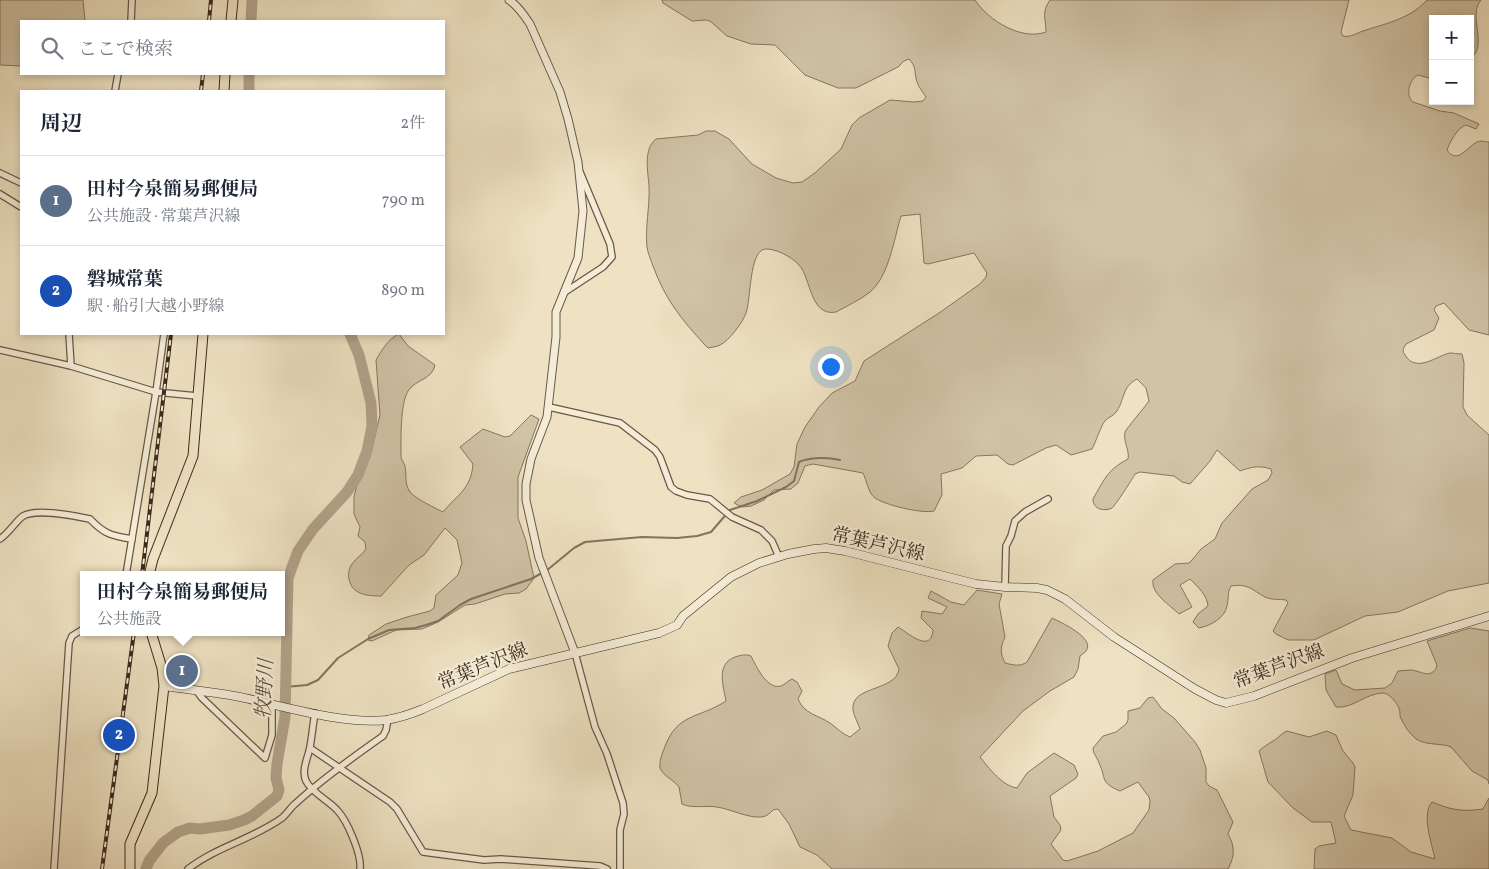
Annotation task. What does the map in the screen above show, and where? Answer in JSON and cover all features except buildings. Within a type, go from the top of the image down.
[{"type":"main road","points":[[231,20],[233,0]]},
{"type":"main road","points":[[224,90],[226,75]]},
{"type":"main road","points":[[150,571],[193,456],[203,335]]},
{"type":"main road","name":"常葉芦沢線","points":[[164,686],[229,695],[351,719],[388,720],[409,715],[510,669],[658,633],[676,625],[683,616],[731,578],[759,563],[814,549],[836,549],[976,584],[1037,588],[1056,594],[1114,636],[1188,685],[1210,698],[1226,703],[1254,696],[1352,658],[1489,616]]},
{"type":"main road","points":[[130,869],[130,844],[152,793],[164,686],[162,668],[152,636]]},
{"type":"street","points":[[131,20],[132,0]]},
{"type":"street","points":[[509,0],[514,3],[530,24],[560,92],[568,119],[578,168],[583,211],[578,258],[556,312],[556,336],[549,407],[539,441],[531,459],[526,484],[526,500],[539,558],[575,653],[595,727],[607,754],[623,802],[624,814],[620,830],[620,869]]},
{"type":"street","points":[[115,90],[118,75]]},
{"type":"street","points":[[565,292],[602,267],[612,257],[610,244],[578,168]]},
{"type":"street","points":[[0,173],[20,183]]},
{"type":"street","points":[[0,194],[20,205]]},
{"type":"street","points":[[69,335],[71,366]]},
{"type":"street","points":[[127,571],[164,335]]},
{"type":"street","points":[[0,350],[71,366],[156,392],[197,396]]},
{"type":"street","points":[[549,407],[620,423],[660,457],[671,487],[687,495],[710,499],[732,517],[761,530],[772,541],[778,557]]},
{"type":"street","points":[[1004,587],[1006,546],[1015,521],[1025,512],[1048,499]]},
{"type":"street","points":[[0,539],[23,516],[36,513],[90,519],[99,528],[112,536],[132,539]]},
{"type":"street","points":[[54,869],[69,643],[72,636],[80,631]]},
{"type":"street","points":[[196,690],[265,758],[272,735],[272,704]]},
{"type":"street","points":[[315,713],[310,748],[304,768],[306,780],[313,790],[338,810],[345,819],[360,859],[360,869]]},
{"type":"street","points":[[188,869],[199,860],[255,834],[283,817],[295,804],[338,768],[383,736],[388,720]]},
{"type":"street","points":[[310,748],[390,802],[397,809],[423,852],[484,860],[502,859],[600,866],[607,869]]},
{"type":"shaded area","points":[[0,0],[83,0],[85,20],[20,20],[20,66],[0,65]]},
{"type":"shaded area","points":[[662,0],[975,0],[988,15],[1006,27],[1026,34],[1036,34],[1046,32],[1045,12],[1050,0],[1349,0],[1341,32],[1343,36],[1352,36],[1406,16],[1427,0],[1481,0],[1476,14],[1478,47],[1474,54],[1474,15],[1429,15],[1429,78],[1418,75],[1415,77],[1410,84],[1409,96],[1413,102],[1440,111],[1454,113],[1479,124],[1476,129],[1466,125],[1457,132],[1447,150],[1454,156],[1462,154],[1478,141],[1489,142],[1489,335],[1469,330],[1444,303],[1436,306],[1434,310],[1439,318],[1434,330],[1406,344],[1403,351],[1415,363],[1427,362],[1450,353],[1462,354],[1464,363],[1463,407],[1467,415],[1489,435],[1489,583],[1448,591],[1398,612],[1365,616],[1314,640],[1288,640],[1276,634],[1273,631],[1288,603],[1286,600],[1267,598],[1246,586],[1237,585],[1231,586],[1226,610],[1220,618],[1199,628],[1193,622],[1198,614],[1208,606],[1204,595],[1196,585],[1190,579],[1180,585],[1192,607],[1179,614],[1158,595],[1153,585],[1153,580],[1175,564],[1189,563],[1201,549],[1215,539],[1222,523],[1252,489],[1268,480],[1272,473],[1271,469],[1259,467],[1240,471],[1217,450],[1190,484],[1182,482],[1174,476],[1140,472],[1135,474],[1112,508],[1104,510],[1097,507],[1093,499],[1103,481],[1115,467],[1128,459],[1125,432],[1149,401],[1146,388],[1137,379],[1126,389],[1116,413],[1104,423],[1092,449],[1071,455],[1056,445],[1013,465],[1008,464],[997,455],[976,456],[962,468],[941,474],[942,495],[934,511],[913,510],[880,501],[869,490],[863,473],[813,464],[805,466],[798,483],[791,489],[774,490],[764,500],[751,506],[742,507],[734,503],[741,497],[762,490],[790,474],[794,467],[797,444],[805,427],[832,393],[855,381],[864,361],[980,284],[987,273],[974,253],[928,264],[924,263],[920,214],[901,216],[890,257],[882,277],[876,285],[870,292],[853,303],[836,312],[827,312],[816,303],[799,265],[788,256],[765,249],[756,258],[753,267],[748,307],[742,321],[724,343],[708,348],[668,299],[648,252],[649,194],[647,161],[652,143],[656,139],[698,135],[706,131],[715,131],[729,139],[752,164],[776,178],[793,183],[802,182],[815,173],[841,149],[852,125],[859,118],[890,100],[914,102],[923,101],[926,97],[917,83],[914,66],[909,59],[898,67],[856,88],[838,88],[805,75],[775,45],[751,44],[727,36],[710,21],[692,21],[663,3]]},
{"type":"shaded area","points":[[400,335],[408,346],[435,365],[431,374],[408,391],[402,413],[401,459],[405,466],[407,486],[413,495],[421,500],[443,512],[463,491],[470,480],[473,464],[460,447],[483,429],[505,437],[510,436],[531,415],[539,419],[518,477],[518,518],[526,541],[534,578],[526,589],[519,593],[505,594],[475,604],[465,605],[438,622],[422,629],[396,630],[372,641],[368,640],[369,635],[386,624],[430,611],[434,608],[436,595],[458,575],[462,563],[457,540],[445,528],[424,555],[409,565],[381,596],[361,594],[353,588],[349,579],[351,566],[366,549],[365,542],[358,536],[360,527],[354,514],[354,497],[358,480],[370,457],[380,415],[376,360],[395,336]]},
{"type":"shaded area","points":[[977,590],[1002,594],[999,604],[1005,637],[1001,650],[1005,663],[1019,665],[1027,662],[1052,618],[1076,631],[1086,641],[1088,646],[1086,652],[1080,656],[1078,669],[1074,677],[1050,691],[1023,711],[980,757],[1001,780],[1011,787],[1017,788],[1027,773],[1054,753],[1074,765],[1078,774],[1076,778],[1050,796],[1054,817],[1061,830],[1051,844],[1063,860],[1067,861],[1098,851],[1133,833],[1149,810],[1149,797],[1138,782],[1120,791],[1106,782],[1093,748],[1103,736],[1116,732],[1126,724],[1128,711],[1140,708],[1148,698],[1153,697],[1162,709],[1174,718],[1195,742],[1206,768],[1206,782],[1217,790],[1233,822],[1228,834],[1233,851],[1228,869],[832,869],[817,855],[800,847],[789,824],[778,809],[764,816],[755,817],[717,807],[682,804],[679,787],[660,768],[662,756],[669,737],[675,728],[682,722],[726,701],[722,676],[725,665],[729,660],[749,655],[763,676],[771,684],[781,686],[792,679],[797,682],[802,691],[798,699],[804,708],[850,737],[860,729],[853,710],[854,702],[858,696],[890,682],[896,676],[899,669],[888,646],[892,633],[898,627],[918,640],[928,641],[933,630],[921,618],[922,611],[942,614],[947,607],[928,598],[931,591],[951,602],[964,605]]},
{"type":"shaded area","points":[[1470,628],[1489,631],[1489,784],[1488,780],[1472,771],[1451,747],[1425,743],[1416,739],[1402,721],[1399,709],[1388,695],[1383,693],[1371,695],[1348,706],[1336,707],[1326,690],[1325,674],[1336,670],[1342,684],[1355,690],[1385,688],[1392,683],[1398,671],[1414,670],[1427,674],[1433,672],[1437,665],[1427,641]]},
{"type":"shaded area","points":[[1287,731],[1309,737],[1327,731],[1336,735],[1343,751],[1355,767],[1353,795],[1344,816],[1351,830],[1392,838],[1411,852],[1435,859],[1427,821],[1427,814],[1432,802],[1457,810],[1476,810],[1483,809],[1489,798],[1489,869],[1314,869],[1315,849],[1319,846],[1336,843],[1331,822],[1312,822],[1293,808],[1268,782],[1259,751]]},
{"type":"waterway","name":"牧野川","points":[[251,20],[252,0]]},
{"type":"waterway","name":"牧野川","points":[[249,75],[249,90]]},
{"type":"waterway","name":"牧野川","points":[[146,869],[149,861],[163,843],[178,832],[190,828],[200,829],[229,825],[244,820],[277,796],[279,790],[276,778],[277,764],[285,717],[288,578],[298,551],[313,529],[347,492],[358,475],[367,451],[372,426],[371,403],[359,355],[350,335]]},
{"type":"waterway","points":[[546,571],[574,548],[585,542],[642,537],[677,538],[697,536],[711,532],[730,510],[757,501],[794,481],[799,462],[819,458],[840,460]]},
{"type":"waterway","points":[[285,687],[307,685],[318,680],[338,658],[368,639],[389,630],[415,628],[438,621],[471,599],[531,579],[542,573]]},
{"type":"railway","points":[[209,20],[211,0]]},
{"type":"railway","points":[[201,90],[203,75]]},
{"type":"railway","points":[[142,571],[171,335]]},
{"type":"railway","points":[[102,869],[133,636]]},
{"type":"place","name":"田村今泉簡易郵便局","points":[[182,671]]},
{"type":"place","name":"磐城常葉","points":[[119,735]]}]
